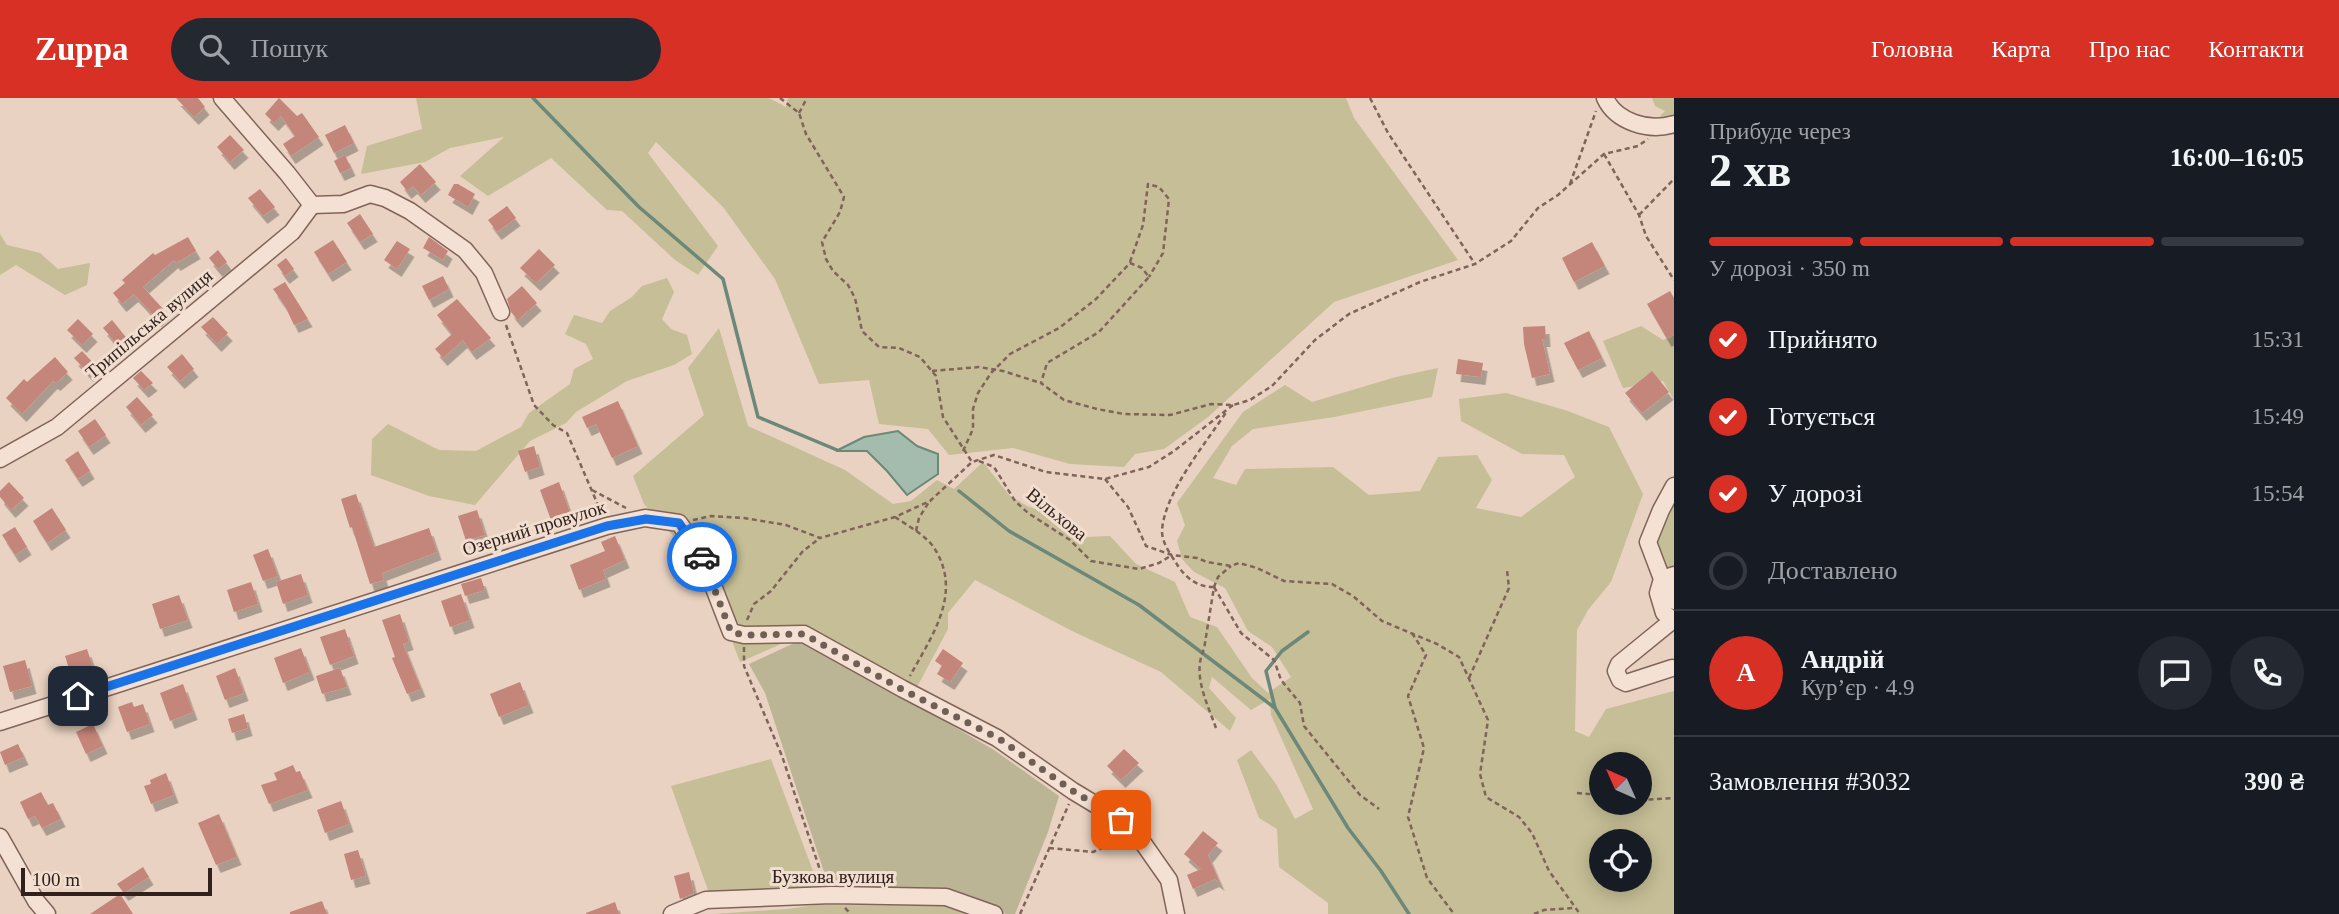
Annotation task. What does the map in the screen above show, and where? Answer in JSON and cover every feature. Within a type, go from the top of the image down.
[{"type":"street","points":[[222,98],[312,205],[343,204],[370,194],[385,198],[410,211],[465,250],[484,273],[501,312]]},
{"type":"street","points":[[1601,104],[1633,124],[1670,126]]},
{"type":"street","name":"Трипільська вулиця","points":[[4,452],[57,427],[292,232],[312,205]]},
{"type":"street","points":[[1674,486],[1648,542],[1668,577],[1674,601]]},
{"type":"street","name":"Озерний провулок","points":[[0,722],[607,526],[646,519],[679,523]]},
{"type":"street","points":[[679,523],[700,552],[731,632],[744,635],[804,634],[903,690],[998,738],[1073,791],[1121,820],[1136,833],[1169,880],[1176,914]]},
{"type":"street","points":[[1668,577],[1658,593],[1664,613],[1674,618],[1619,664],[1616,671],[1620,680],[1626,683],[1672,668]]},
{"type":"street","points":[[0,837],[36,901],[47,914]]},
{"type":"street","name":"Бузкова вулиця","points":[[672,914],[706,900],[831,895],[946,897],[994,914]]},
{"type":"path","points":[[780,98],[799,113],[806,134],[844,197],[840,212],[822,242],[825,259],[848,285],[855,298],[862,331],[879,347],[899,348],[920,356],[936,376],[943,417],[971,462]]},
{"type":"path","points":[[799,113],[807,98]]},
{"type":"path","points":[[1370,98],[1388,133],[1475,264]]},
{"type":"path","points":[[1570,185],[1601,104]]},
{"type":"path","points":[[932,371],[979,367],[995,370],[1041,383],[1064,400],[1097,410],[1124,414],[1170,415],[1211,404],[1233,405],[1250,400],[1272,386],[1315,340],[1349,314],[1420,282],[1475,264],[1511,242],[1538,208],[1570,185],[1604,154],[1638,146],[1670,126]]},
{"type":"path","points":[[1604,154],[1639,215],[1646,236],[1674,279]]},
{"type":"path","points":[[1639,215],[1674,179]]},
{"type":"path","points":[[962,451],[972,429],[973,409],[978,393],[995,370],[1010,354],[1059,328],[1096,299],[1130,263],[1143,225],[1147,184],[1159,187],[1169,199],[1166,238],[1163,253],[1149,277],[1099,331],[1047,363],[1041,383]]},
{"type":"path","points":[[1130,263],[1142,268],[1149,277]]},
{"type":"path","points":[[501,312],[534,405],[553,425],[567,433],[607,526]]},
{"type":"path","points":[[916,531],[919,518],[930,501],[971,462],[995,455],[1046,472],[1105,479],[1149,467],[1233,405]]},
{"type":"path","points":[[1213,587],[1201,587],[1183,573],[1165,544],[1162,531],[1172,495],[1229,409]]},
{"type":"path","name":"Вільхова","points":[[977,460],[994,467],[1015,501],[1028,513],[1070,540],[1091,561],[1139,569],[1159,563],[1172,555]]},
{"type":"path","points":[[1105,479],[1128,507],[1146,546],[1172,555],[1231,566]]},
{"type":"path","points":[[592,491],[646,519]]},
{"type":"path","points":[[831,895],[782,756],[744,666],[744,635],[748,615],[754,604],[771,591],[803,551],[820,538],[895,517],[930,501]]},
{"type":"path","points":[[679,523],[711,516],[744,517],[786,525],[820,538]]},
{"type":"path","points":[[895,517],[916,531],[936,550],[948,587],[941,615],[903,690]]},
{"type":"path","points":[[1216,728],[1199,678],[1213,587],[1218,577],[1239,563],[1284,581],[1332,584],[1353,596],[1382,621],[1459,657],[1488,720],[1480,774],[1486,797],[1519,817],[1532,833],[1549,871],[1580,914]]},
{"type":"path","points":[[1469,678],[1509,588],[1507,570]]},
{"type":"path","points":[[1213,587],[1241,633],[1275,660],[1282,680],[1300,703],[1304,726],[1360,795],[1379,809]]},
{"type":"path","points":[[1412,633],[1426,655],[1408,696],[1424,748],[1408,817],[1427,878],[1454,914]]},
{"type":"path","points":[[1020,914],[1066,814],[1073,791]]},
{"type":"path","points":[[1577,793],[1589,794]]},
{"type":"path","points":[[1652,799],[1674,798]]},
{"type":"path","points":[[1049,848],[1093,852],[1136,833]]},
{"type":"path","points":[[1534,914],[1544,910],[1574,908]]},
{"type":"shaded area","points":[[416,98],[769,98],[786,107],[788,98],[1346,98],[1354,118],[1458,260],[1334,302],[1208,417],[1164,449],[1135,454],[1124,467],[1070,464],[1013,448],[949,455],[928,429],[879,424],[869,380],[819,384],[775,279],[723,207],[656,142],[648,153],[718,246],[698,275],[675,260],[622,211],[607,210],[551,158],[488,196],[460,176],[504,137],[450,148],[425,162],[361,174],[367,146],[422,129]]},
{"type":"shaded area","points":[[1652,98],[1674,98],[1674,124],[1668,125],[1660,116],[1665,111],[1655,106]]},
{"type":"shaded area","points":[[0,234],[7,245],[40,253],[58,269],[90,263],[87,285],[65,295],[16,265],[0,275]]},
{"type":"shaded area","points":[[667,278],[674,292],[662,319],[671,329],[687,335],[692,354],[674,365],[627,381],[576,412],[566,423],[530,441],[475,505],[429,496],[371,475],[372,439],[388,424],[439,450],[476,451],[521,427],[529,413],[570,384],[574,369],[593,359],[586,344],[565,334],[574,315],[602,323],[610,311],[632,297],[642,286]]},
{"type":"shaded area","points":[[1641,326],[1663,340],[1674,335],[1674,400],[1663,381],[1623,388],[1603,341]]},
{"type":"shaded area","points":[[719,328],[748,426],[845,470],[893,504],[911,501],[937,480],[954,489],[983,462],[1009,495],[1027,506],[1075,523],[1085,537],[1110,536],[1136,564],[1175,582],[1190,617],[1217,627],[1252,678],[1268,693],[1291,677],[1272,647],[1248,631],[1225,588],[1194,572],[1182,559],[1177,541],[1185,525],[1177,503],[1243,412],[1285,385],[1312,402],[1396,377],[1438,368],[1432,397],[1334,417],[1253,429],[1232,446],[1213,478],[1236,485],[1245,469],[1333,467],[1369,495],[1420,491],[1438,457],[1477,455],[1492,480],[1476,508],[1521,517],[1575,477],[1564,455],[1522,454],[1461,421],[1459,399],[1506,393],[1565,410],[1609,427],[1643,494],[1611,582],[1588,610],[1577,630],[1575,731],[1589,737],[1606,709],[1674,691],[1674,914],[1328,914],[1328,903],[1279,867],[1277,829],[1259,818],[1237,760],[1251,750],[1276,784],[1295,819],[1313,809],[1271,715],[1270,699],[1251,710],[1212,677],[1209,688],[1236,718],[1230,731],[1161,672],[1072,631],[975,580],[948,613],[948,629],[917,687],[810,628],[797,637],[740,662],[733,644],[735,621],[702,533],[675,538],[644,504],[633,476],[704,415],[688,368]]},
{"type":"shaded area","points":[[898,431],[917,446],[938,454],[938,474],[907,495],[867,451],[836,451],[864,437]]},
{"type":"shaded area","points":[[1674,502],[1674,569],[1663,565],[1654,548]]},
{"type":"shaded area","points":[[803,639],[994,750],[1059,796],[1048,832],[1015,914],[1006,914],[944,889],[888,890],[826,878],[765,693],[749,664]]},
{"type":"shaded area","points":[[771,759],[813,871],[815,891],[709,893],[671,786]]},
{"type":"shaded area","points":[[816,905],[944,906],[977,914],[714,914]]},
{"type":"building","points":[[176,98],[198,98],[205,107],[194,117]]},
{"type":"building","points":[[279,98],[297,116],[302,113],[319,137],[291,156],[283,144],[295,136],[281,116],[274,123],[265,114]]},
{"type":"building","points":[[345,125],[354,143],[334,153],[325,135]]},
{"type":"building","points":[[230,135],[244,150],[230,162],[217,147]]},
{"type":"building","points":[[345,155],[351,168],[340,173],[334,161]]},
{"type":"building","points":[[420,164],[436,182],[421,195],[413,186],[407,191],[400,182]]},
{"type":"building","points":[[454,184],[475,194],[468,207],[448,195]]},
{"type":"building","points":[[260,189],[275,207],[263,216],[248,198]]},
{"type":"building","points":[[507,206],[516,218],[497,232],[488,220]]},
{"type":"building","points":[[360,214],[373,234],[360,242],[347,223]]},
{"type":"building","points":[[188,237],[196,251],[176,263],[174,260],[143,287],[165,311],[157,319],[134,294],[122,304],[113,293],[125,283],[122,280],[153,253],[155,255]]},
{"type":"building","points":[[429,237],[448,251],[443,260],[423,248]]},
{"type":"building","points":[[333,240],[347,262],[328,274],[314,252]]},
{"type":"building","points":[[397,241],[410,249],[397,269],[384,260]]},
{"type":"building","points":[[1592,242],[1605,266],[1574,282],[1562,258]]},
{"type":"building","points":[[539,249],[555,265],[536,283],[520,268]]},
{"type":"building","points":[[218,250],[227,262],[218,269],[209,258]]},
{"type":"building","points":[[286,258],[294,269],[285,276],[277,265]]},
{"type":"building","points":[[443,276],[449,289],[429,300],[422,286]]},
{"type":"building","points":[[285,282],[308,319],[294,325],[273,289]]},
{"type":"building","points":[[522,286],[537,303],[518,320],[511,312],[507,299]]},
{"type":"building","points":[[1670,291],[1674,298],[1674,335],[1667,339],[1647,304]]},
{"type":"building","points":[[457,299],[491,338],[472,352],[463,340],[443,358],[435,349],[452,334],[437,315]]},
{"type":"building","points":[[213,317],[228,333],[217,344],[201,327]]},
{"type":"building","points":[[78,319],[93,334],[82,345],[67,330]]},
{"type":"building","points":[[112,320],[129,341],[120,348],[103,328]]},
{"type":"building","points":[[1545,326],[1546,339],[1542,339],[1550,374],[1532,378],[1523,327]]},
{"type":"building","points":[[1589,331],[1602,358],[1578,370],[1564,343]]},
{"type":"building","points":[[82,351],[97,367],[89,374],[74,358]]},
{"type":"building","points":[[182,354],[194,369],[180,381],[167,367]]},
{"type":"building","points":[[55,357],[68,372],[56,383],[53,381],[22,414],[6,398],[24,379],[27,382]]},
{"type":"building","points":[[1458,359],[1483,363],[1481,377],[1456,374]]},
{"type":"building","points":[[141,371],[153,383],[144,390],[133,378]]},
{"type":"building","points":[[1652,371],[1669,392],[1642,413],[1625,393]]},
{"type":"building","points":[[137,397],[153,415],[141,425],[126,407]]},
{"type":"building","points":[[618,401],[638,446],[612,458],[596,424],[587,428],[582,417]]},
{"type":"building","points":[[95,419],[106,435],[89,447],[78,431]]},
{"type":"building","points":[[534,446],[540,467],[525,472],[518,451]]},
{"type":"building","points":[[78,451],[90,471],[78,479],[65,460]]},
{"type":"building","points":[[9,482],[24,498],[11,510],[0,497],[0,491]]},
{"type":"building","points":[[559,482],[570,513],[551,520],[540,490]]},
{"type":"building","points":[[356,494],[374,547],[429,528],[437,552],[382,573],[384,580],[370,584],[341,499]]},
{"type":"building","points":[[52,508],[66,530],[47,543],[33,521]]},
{"type":"building","points":[[477,510],[485,535],[466,541],[458,516]]},
{"type":"building","points":[[15,527],[27,547],[15,555],[2,535]]},
{"type":"building","points":[[615,536],[625,560],[603,570],[606,579],[579,590],[570,565],[605,551],[601,542]]},
{"type":"building","points":[[268,549],[278,576],[263,581],[253,555]]},
{"type":"building","points":[[301,574],[308,595],[283,604],[276,582]]},
{"type":"building","points":[[481,578],[485,590],[465,596],[461,584]]},
{"type":"building","points":[[251,582],[258,604],[234,612],[227,590]]},
{"type":"building","points":[[461,594],[470,620],[450,627],[441,601]]},
{"type":"building","points":[[179,595],[188,620],[160,629],[152,604]]},
{"type":"building","points":[[400,614],[409,642],[403,644],[421,689],[407,694],[392,658],[395,657],[382,620]]},
{"type":"building","points":[[345,629],[354,656],[330,665],[320,637]]},
{"type":"building","points":[[301,648],[310,672],[283,683],[274,658]]},
{"type":"building","points":[[87,649],[95,674],[73,681],[65,656]]},
{"type":"building","points":[[943,649],[963,663],[950,682],[937,674],[942,666],[935,661]]},
{"type":"building","points":[[25,660],[32,686],[10,692],[3,666]]},
{"type":"building","points":[[235,668],[244,693],[225,700],[216,676]]},
{"type":"building","points":[[340,668],[347,687],[322,694],[316,676]]},
{"type":"building","points":[[520,682],[529,705],[499,717],[490,694]]},
{"type":"building","points":[[183,684],[193,712],[170,721],[160,693]]},
{"type":"building","points":[[132,702],[134,707],[143,704],[150,724],[127,732],[118,707]]},
{"type":"building","points":[[244,714],[248,728],[232,733],[228,719]]},
{"type":"building","points":[[93,724],[103,746],[86,754],[76,732]]},
{"type":"building","points":[[18,744],[24,757],[5,765],[0,752]]},
{"type":"building","points":[[1124,749],[1139,763],[1121,780],[1107,766]]},
{"type":"building","points":[[293,765],[296,772],[300,771],[308,790],[269,804],[261,785],[277,780],[274,773]]},
{"type":"building","points":[[166,773],[174,795],[151,804],[144,786],[151,784],[150,780]]},
{"type":"building","points":[[41,792],[48,805],[53,803],[61,819],[42,828],[35,816],[28,819],[20,802]]},
{"type":"building","points":[[341,801],[349,824],[325,833],[317,810]]},
{"type":"building","points":[[219,814],[237,857],[216,865],[198,823]]},
{"type":"building","points":[[1203,831],[1218,843],[1208,855],[1220,883],[1215,879],[1193,889],[1187,875],[1201,869],[1184,854]]},
{"type":"building","points":[[358,850],[366,876],[351,880],[344,854]]},
{"type":"building","points":[[143,867],[149,877],[124,893],[117,884]]},
{"type":"building","points":[[689,872],[694,893],[680,899],[674,876]]},
{"type":"building","points":[[120,894],[133,914],[90,914]]},
{"type":"building","points":[[322,901],[327,914],[290,914],[290,912]]},
{"type":"building","points":[[615,902],[619,914],[586,914],[586,913]]},
{"type":"waterway","points":[[533,98],[639,207],[723,279],[758,417],[837,450]]},
{"type":"waterway","points":[[959,491],[1009,531],[1139,605],[1275,708],[1348,828],[1409,914]]},
{"type":"waterway","points":[[1275,708],[1266,671],[1282,651],[1308,632]]},
{"type":"way so far","points":[[702,557],[731,632],[744,635],[804,634],[903,690],[998,738],[1073,791],[1121,820]]},
{"type":"route","points":[[78,696],[607,526],[646,519],[679,523],[702,557]]}]
